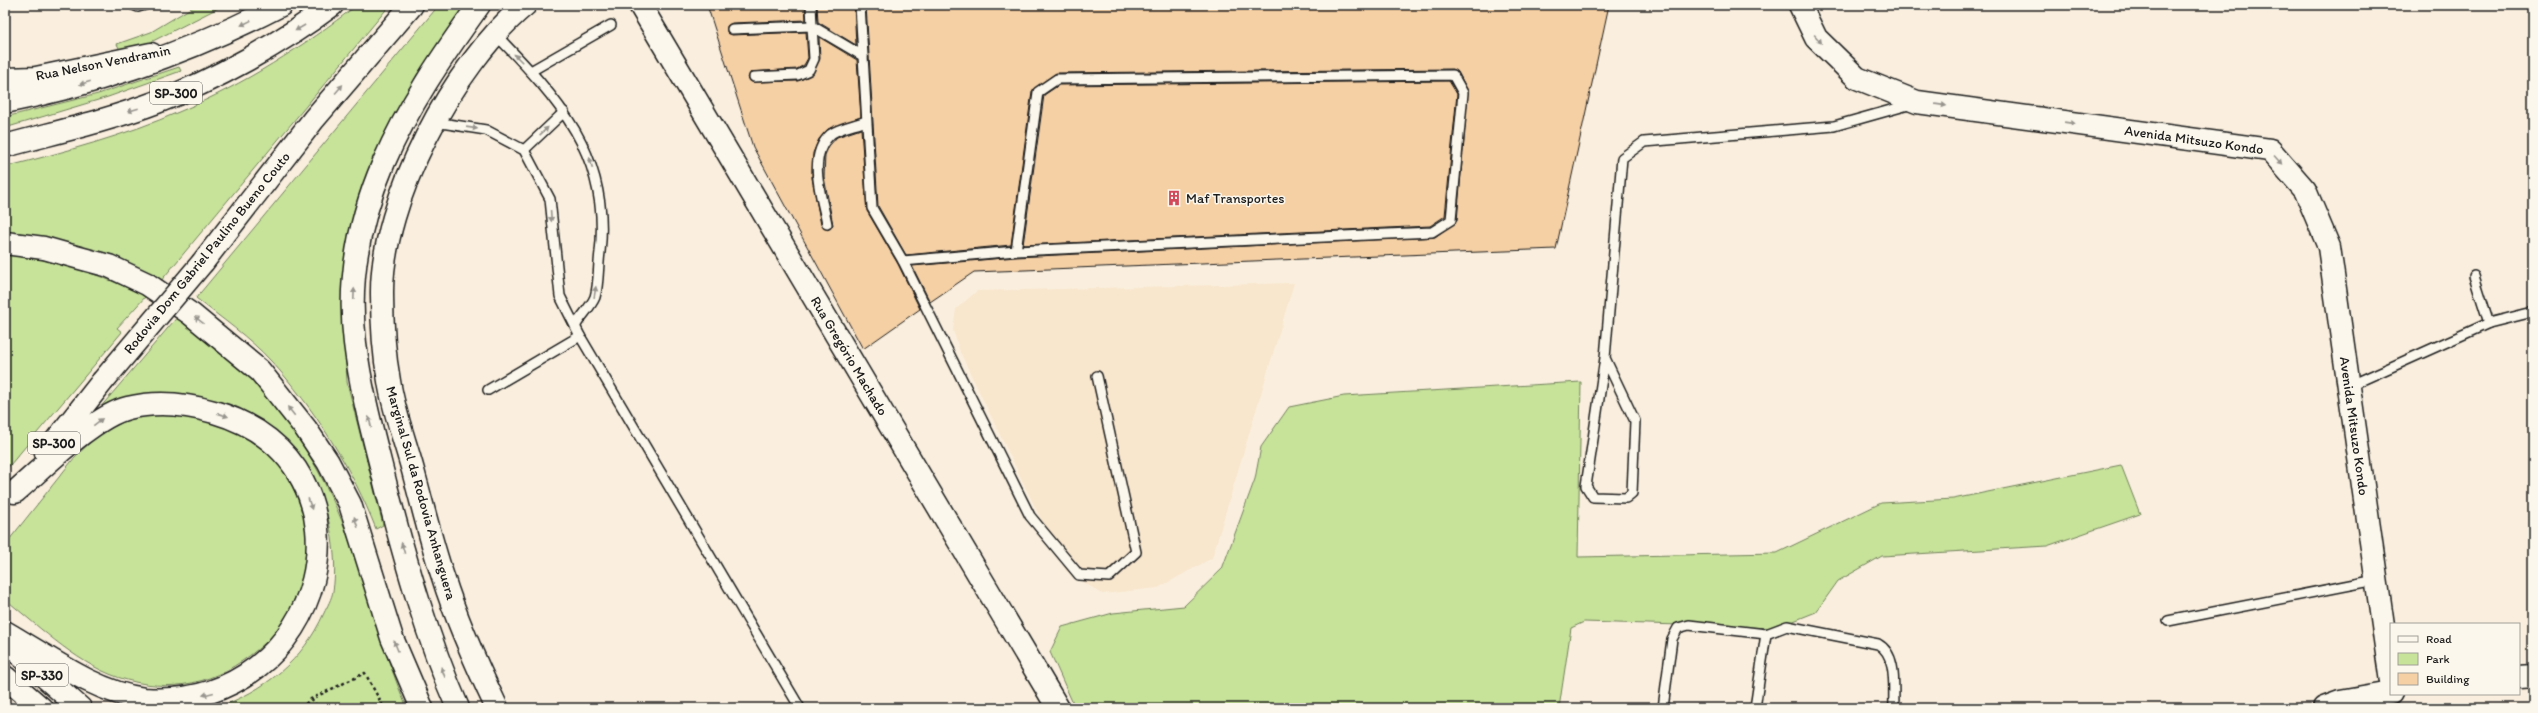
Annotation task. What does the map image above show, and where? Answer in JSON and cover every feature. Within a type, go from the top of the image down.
[{"type":"main road","points":[[5,102],[126,71],[201,44],[281,5]]},
{"type":"main road","name":"SP-300","points":[[5,146],[108,118],[158,102],[261,51],[306,24],[332,5]]},
{"type":"main road","name":"Rodovia Dom Gabriel Paulino Bueno Couto","points":[[10,498],[102,382],[203,262],[314,118],[412,5]]},
{"type":"main road","points":[[458,708],[427,629],[364,399],[355,341],[354,295],[358,246],[371,195],[389,150],[406,113],[434,68],[479,5]]},
{"type":"main road","name":"Marginal Sul da Rodovia Anhanguera","points":[[497,708],[481,675],[443,578],[389,382],[382,293],[386,251],[403,189],[434,122],[459,82],[495,34],[525,5]]},
{"type":"main road","name":"Rua Gregório Machado","points":[[640,5],[1058,708]]},
{"type":"main road","name":"Avenida Mitsuzo Kondo","points":[[1800,5],[1816,38],[1857,78],[1918,102],[2270,150],[2306,190],[2329,247],[2390,675]]},
{"type":"main road","name":"Rua Nelson Vendramin","points":[[5,79],[36,78],[201,44]]},
{"type":"main road","points":[[5,243],[44,248],[109,266],[147,284],[191,314],[260,371],[306,429],[328,462],[350,504],[392,638],[422,708]]},
{"type":"main road","points":[[5,632],[110,689],[143,698],[174,700],[206,695],[237,685],[264,667],[280,651],[296,629],[309,599],[317,570],[318,540],[311,505],[297,472],[278,449],[254,431],[228,416],[189,405],[157,405],[127,408],[102,418],[10,498]]},
{"type":"main road","name":"SP-330","points":[[5,641],[80,708]]},
{"type":"main road","points":[[2520,677],[2533,676]]},
{"type":"main road","name":"SP-330","points":[[5,677],[41,708]]},
{"type":"main road","points":[[2324,708],[2340,702],[2390,693]]},
{"type":"lane","points":[[133,5],[138,7],[144,5]]},
{"type":"lane","points":[[754,77],[798,75],[809,70],[814,59],[811,5]]},
{"type":"lane","points":[[860,5],[872,208],[903,261],[1030,516],[1079,575],[1109,577],[1136,552],[1097,376]]},
{"type":"lane","points":[[531,71],[611,25]]},
{"type":"lane","points":[[732,29],[812,26],[863,56]]},
{"type":"lane","points":[[495,34],[531,71],[564,112],[589,155],[601,200],[602,233],[595,297],[576,325]]},
{"type":"lane","points":[[903,261],[1016,251],[1432,232],[1451,220],[1463,93],[1453,75],[1057,79],[1038,92],[1016,251]]},
{"type":"lane","points":[[1605,358],[1636,421],[1632,493],[1626,498],[1593,498],[1586,486],[1605,358],[1622,158],[1644,142],[1834,126],[1918,102]]},
{"type":"lane","points":[[524,150],[564,112]]},
{"type":"lane","points":[[827,224],[816,167],[820,152],[831,134],[866,121]]},
{"type":"lane","points":[[434,122],[486,130],[524,150],[550,198],[560,296],[576,325],[580,336],[800,708]]},
{"type":"lane","points":[[2474,276],[2489,323]]},
{"type":"lane","points":[[2348,386],[2489,323],[2533,312]]},
{"type":"lane","points":[[488,390],[580,336]]},
{"type":"lane","points":[[2168,621],[2376,580]]},
{"type":"lane","points":[[1663,708],[1672,638],[1678,628],[1689,625],[1766,634],[1787,626],[1878,644],[1885,648],[1891,661],[1894,708]]},
{"type":"lane","points":[[1755,708],[1766,634]]},
{"type":"path","points":[[301,708],[311,699],[365,673],[384,708]]},
{"type":"path","points":[[311,699],[319,708]]},
{"type":"shaded area","points":[[1294,283],[1212,558],[1158,588],[1102,594],[1066,571],[960,352],[953,330],[956,309],[977,291]]},
{"type":"green space","points":[[196,5],[224,5],[147,44],[121,52],[117,44],[151,32]]},
{"type":"green space","points":[[357,5],[390,5],[160,282],[5,234],[5,167],[116,136],[204,101],[272,64],[316,35]]},
{"type":"green space","points":[[439,5],[466,5],[417,75],[387,131],[344,332],[347,382],[383,525],[376,529],[367,507],[344,462],[331,440],[302,398],[262,352],[196,298]]},
{"type":"green space","points":[[179,67],[181,71],[108,97],[5,128],[5,117],[98,94]]},
{"type":"green space","points":[[5,255],[60,264],[112,281],[146,296],[117,328],[122,332],[5,471]]},
{"type":"green space","points":[[179,315],[225,352],[257,384],[290,426],[319,472],[342,520],[391,668],[407,708],[216,708],[250,693],[266,683],[293,660],[305,646],[328,605],[332,594],[334,577],[333,546],[327,513],[322,498],[304,461],[274,431],[251,414],[240,408],[218,401],[194,397],[169,396],[129,398],[120,400],[99,409]]},
{"type":"green space","points":[[1581,382],[1578,557],[1777,553],[1881,503],[1953,499],[2121,465],[2140,514],[2047,546],[1882,556],[1838,581],[1816,612],[1776,628],[1584,622],[1571,628],[1559,708],[1075,708],[1050,652],[1062,627],[1113,613],[1184,606],[1222,569],[1255,479],[1261,447],[1289,407],[1344,396]]},
{"type":"green space","points":[[164,414],[186,416],[220,423],[241,432],[265,449],[278,463],[297,496],[307,533],[308,552],[304,578],[285,623],[278,632],[250,656],[218,674],[201,681],[166,686],[127,680],[94,666],[62,646],[5,599],[5,545],[75,457],[100,433],[132,418]]},
{"type":"building","points":[[707,5],[805,5],[806,20],[732,23],[727,26],[727,32],[732,35],[806,32],[808,58],[804,65],[797,69],[751,72],[748,78],[752,82],[798,81],[811,75],[820,59],[819,37],[857,60],[861,117],[828,129],[819,139],[813,153],[812,178],[821,225],[828,230],[833,225],[824,177],[825,155],[829,146],[837,137],[861,129],[867,211],[898,264],[920,309],[863,349],[753,147]]},
{"type":"building","points":[[817,5],[854,5],[856,45],[818,22]]},
{"type":"building","points":[[866,5],[1609,5],[1556,249],[974,272],[930,302],[912,266],[1016,257],[1435,237],[1457,221],[1468,91],[1458,72],[1453,69],[1056,73],[1032,91],[1011,245],[906,255],[878,206]]},
{"type":"building","points":[[1449,81],[1457,94],[1445,216],[1430,226],[1023,245],[1044,95],[1059,85]]},
{"type":"place","name":"Maf Transportes","points":[[1174,198]]}]
